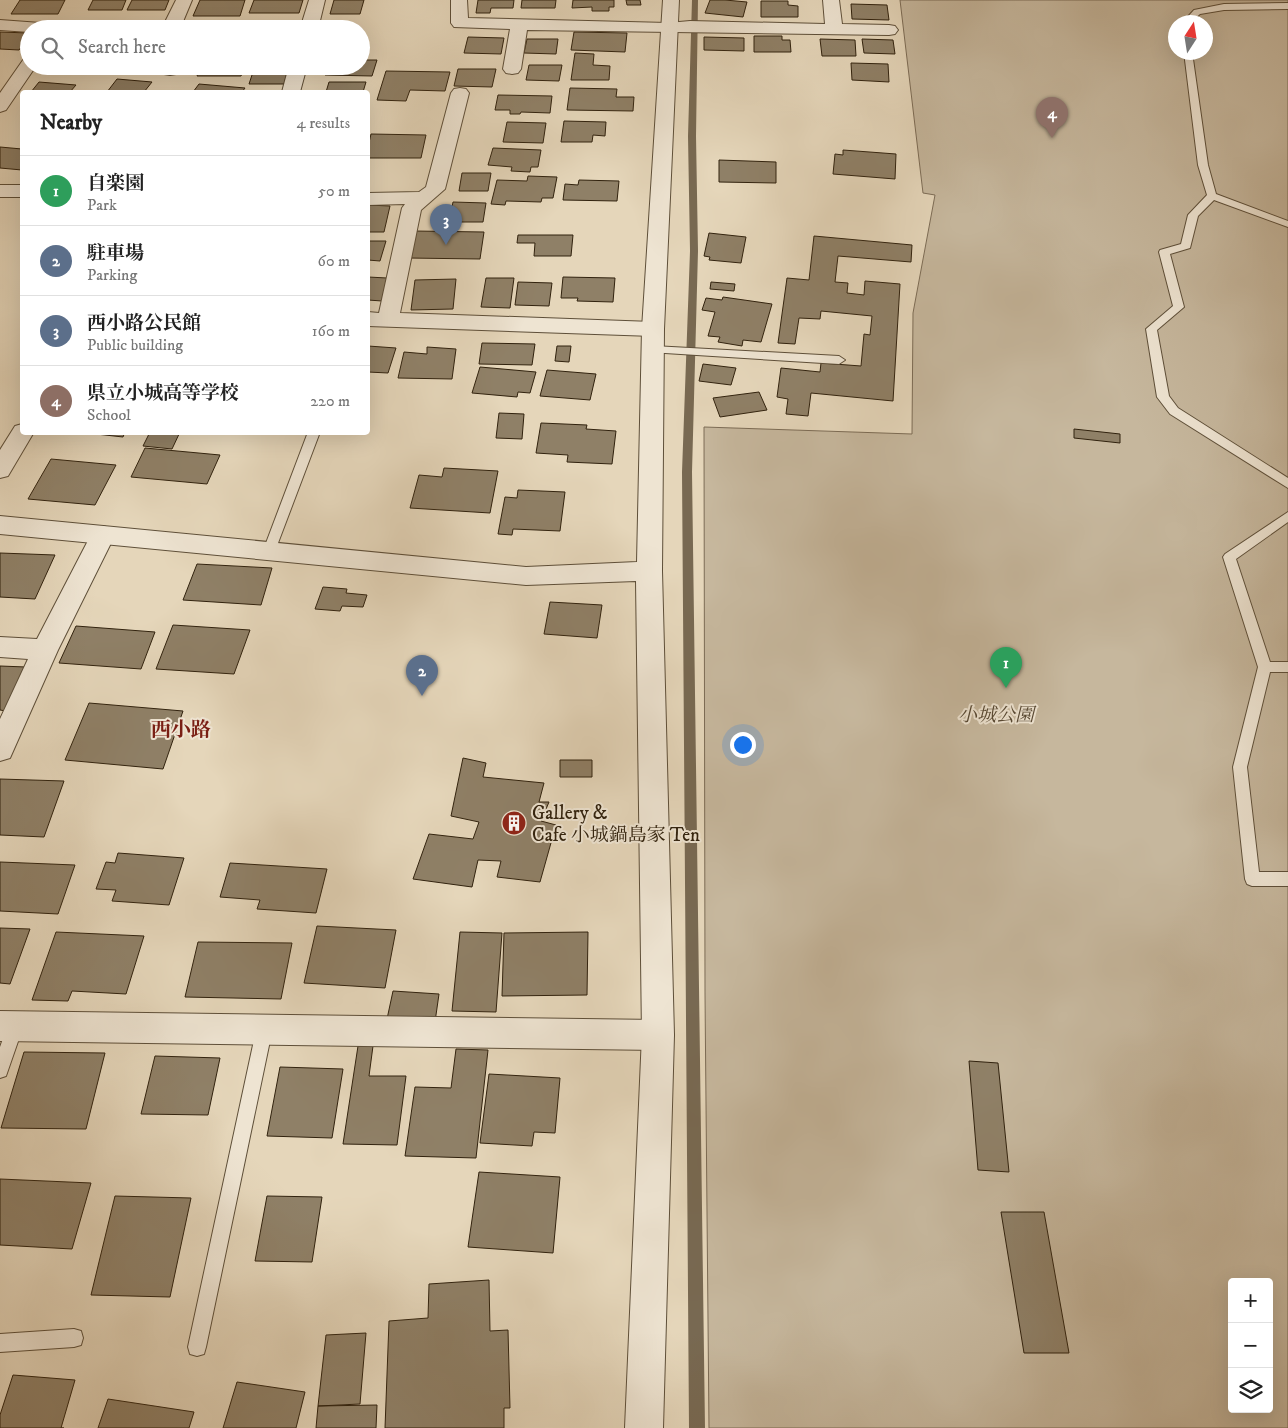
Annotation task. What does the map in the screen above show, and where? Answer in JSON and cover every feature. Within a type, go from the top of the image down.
[{"type":"street","points":[[175,20],[184,0]]},
{"type":"street","points":[[311,20],[317,0]]},
{"type":"street","points":[[459,0],[460,23],[519,26],[688,26],[889,30]]},
{"type":"street","points":[[644,1428],[658,1035],[649,571],[653,340],[688,26],[670,0]]},
{"type":"street","points":[[832,0],[834,29]]},
{"type":"street","points":[[0,25],[20,26]]},
{"type":"street","points":[[512,69],[519,26]]},
{"type":"street","points":[[0,106],[21,75]]},
{"type":"street","points":[[292,90],[296,75]]},
{"type":"street","points":[[460,93],[434,189],[412,208],[378,320],[653,340]]},
{"type":"street","points":[[0,191],[20,191]]},
{"type":"street","points":[[370,199],[424,198]]},
{"type":"street","points":[[0,470],[21,435]]},
{"type":"street","points":[[0,525],[526,576],[649,571]]},
{"type":"street","points":[[0,750],[45,650],[103,535]]},
{"type":"street","points":[[0,647],[45,650]]},
{"type":"street","points":[[7,1026],[658,1035]]},
{"type":"lane","points":[[1194,15],[1197,12],[1224,6],[1288,6]]},
{"type":"lane","points":[[1189,60],[1203,165],[1212,196]]},
{"type":"lane","points":[[1212,196],[1288,224]]},
{"type":"lane","points":[[1212,196],[1193,215],[1186,246],[1164,252],[1179,307],[1151,329],[1163,396],[1174,411],[1288,484]]},
{"type":"lane","points":[[653,340],[839,360]]},
{"type":"lane","points":[[269,551],[313,435]]},
{"type":"lane","points":[[1288,516],[1230,557],[1265,667],[1240,767],[1252,879],[1288,879]]},
{"type":"lane","points":[[1265,667],[1288,667]]},
{"type":"lane","points":[[0,1070],[7,1026]]},
{"type":"lane","points":[[198,1347],[264,1030]]},
{"type":"lane","points":[[0,1343],[74,1338]]},
{"type":"green space","name":"小城公園","points":[[900,0],[1288,0],[1288,1428],[709,1428],[705,993],[704,427],[912,434],[913,313],[935,195],[923,193]]},
{"type":"building","points":[[20,0],[65,0],[58,14],[11,14]]},
{"type":"building","points":[[93,0],[126,0],[122,10],[88,10]]},
{"type":"building","points":[[132,0],[169,0],[165,10],[127,10]]},
{"type":"building","points":[[200,0],[245,0],[240,16],[193,16]]},
{"type":"building","points":[[254,0],[303,0],[299,13],[249,13]]},
{"type":"building","points":[[334,0],[364,0],[360,14],[330,14]]},
{"type":"building","points":[[478,0],[514,0],[513,8],[491,8],[490,13],[476,13]]},
{"type":"building","points":[[522,0],[556,0],[555,8],[521,8]]},
{"type":"building","points":[[573,0],[614,0],[614,7],[609,7],[609,11],[592,11],[592,7],[572,8]]},
{"type":"building","points":[[626,0],[640,0],[641,5],[627,5]]},
{"type":"building","points":[[710,0],[747,2],[743,17],[705,13]]},
{"type":"building","points":[[761,1],[788,1],[788,5],[798,6],[798,17],[761,17]]},
{"type":"building","points":[[851,4],[887,5],[889,20],[852,19]]},
{"type":"building","points":[[0,32],[20,33],[19,50],[0,49]]},
{"type":"building","points":[[574,32],[627,33],[625,52],[571,50]]},
{"type":"building","points":[[754,36],[782,36],[782,40],[790,40],[791,52],[754,52]]},
{"type":"building","points":[[468,37],[504,38],[501,54],[464,53]]},
{"type":"building","points":[[704,37],[744,38],[744,51],[704,50]]},
{"type":"building","points":[[527,39],[558,39],[556,54],[524,53]]},
{"type":"building","points":[[820,39],[855,40],[856,56],[822,56]]},
{"type":"building","points":[[862,39],[893,40],[895,54],[864,53]]},
{"type":"building","points":[[575,53],[594,54],[593,65],[610,66],[609,80],[571,80]]},
{"type":"building","points":[[370,60],[377,60],[372,76],[325,75],[370,75]]},
{"type":"building","points":[[851,63],[888,64],[889,82],[852,80]]},
{"type":"building","points":[[529,65],[562,65],[559,81],[526,80]]},
{"type":"building","points":[[458,69],[496,69],[492,87],[454,86]]},
{"type":"building","points":[[386,71],[450,72],[445,91],[410,90],[406,101],[377,100]]},
{"type":"building","points":[[197,75],[241,75],[241,76]]},
{"type":"building","points":[[252,75],[286,75],[284,84],[249,84]]},
{"type":"building","points":[[117,79],[152,82],[146,90],[109,90]]},
{"type":"building","points":[[39,82],[76,85],[72,90],[33,90]]},
{"type":"building","points":[[329,82],[366,82],[364,90],[327,90]]},
{"type":"building","points":[[199,84],[245,88],[244,90],[194,90]]},
{"type":"building","points":[[570,88],[617,89],[616,97],[634,97],[633,111],[567,110]]},
{"type":"building","points":[[498,95],[552,96],[550,113],[521,112],[520,114],[510,114],[510,110],[495,110]]},
{"type":"building","points":[[564,121],[606,122],[605,136],[593,135],[592,142],[561,142]]},
{"type":"building","points":[[507,122],[546,123],[543,143],[503,142]]},
{"type":"building","points":[[371,134],[426,135],[421,158],[370,158]]},
{"type":"building","points":[[0,147],[20,149],[20,170],[0,168]]},
{"type":"building","points":[[493,148],[541,150],[538,167],[531,167],[530,172],[511,171],[512,167],[488,165]]},
{"type":"building","points":[[843,150],[896,154],[895,179],[833,174],[835,154],[843,155]]},
{"type":"building","points":[[719,160],[776,162],[776,183],[719,182]]},
{"type":"building","points":[[462,173],[491,173],[488,191],[459,191]]},
{"type":"building","points":[[528,176],[557,177],[553,198],[542,198],[541,202],[506,201],[505,205],[491,204],[497,180],[527,181]]},
{"type":"building","points":[[579,180],[619,181],[617,201],[563,200],[565,184],[578,185]]},
{"type":"building","points":[[453,202],[486,203],[483,222],[442,222],[446,206],[452,207]]},
{"type":"building","points":[[370,205],[390,206],[384,232],[370,232]]},
{"type":"building","points":[[414,231],[484,232],[480,259],[408,258]]},
{"type":"building","points":[[709,233],[746,237],[741,263],[709,260],[710,257],[704,256]]},
{"type":"building","points":[[518,235],[573,235],[571,256],[534,256],[535,243],[517,243]]},
{"type":"building","points":[[814,236],[912,245],[911,262],[838,256],[835,282],[848,283],[847,293],[864,295],[865,281],[900,284],[893,401],[811,393],[808,416],[786,414],[788,399],[777,397],[781,368],[820,372],[821,363],[861,366],[864,334],[870,335],[872,316],[821,311],[820,319],[799,318],[795,344],[778,343],[787,278],[809,280]]},
{"type":"building","points":[[370,241],[386,241],[380,261],[370,260]]},
{"type":"building","points":[[370,277],[387,278],[382,301],[370,300]]},
{"type":"building","points":[[563,277],[615,278],[613,302],[577,301],[578,298],[561,298]]},
{"type":"building","points":[[486,278],[514,278],[510,308],[481,307]]},
{"type":"building","points":[[456,279],[453,309],[411,310],[415,280]]},
{"type":"building","points":[[518,282],[552,283],[549,306],[515,305]]},
{"type":"building","points":[[711,282],[735,284],[734,291],[710,289]]},
{"type":"building","points":[[723,297],[772,304],[761,342],[743,340],[742,346],[718,342],[720,337],[708,336],[715,312],[702,310],[706,298],[722,300]]},
{"type":"building","points":[[482,343],[535,344],[532,365],[479,364]]},
{"type":"building","points":[[370,346],[396,348],[388,373],[370,372]]},
{"type":"building","points":[[557,346],[571,346],[569,362],[555,361]]},
{"type":"building","points":[[427,347],[456,349],[452,379],[398,378],[404,352],[427,354]]},
{"type":"building","points":[[703,364],[736,368],[731,385],[699,381]]},
{"type":"building","points":[[480,367],[536,372],[530,393],[518,392],[517,397],[472,393]]},
{"type":"building","points":[[547,370],[596,374],[590,400],[540,396]]},
{"type":"building","points":[[759,392],[767,410],[720,417],[713,398]]},
{"type":"building","points":[[499,413],[524,414],[522,439],[496,438]]},
{"type":"building","points":[[541,423],[587,425],[586,429],[616,431],[612,464],[567,462],[568,455],[536,453]]},
{"type":"building","points":[[1074,429],[1120,434],[1120,443],[1074,438]]},
{"type":"building","points":[[105,435],[124,435],[123,437]]},
{"type":"building","points":[[148,435],[179,435],[172,449],[143,446]]},
{"type":"building","points":[[145,448],[220,455],[207,484],[131,477]]},
{"type":"building","points":[[51,459],[116,465],[95,505],[28,499]]},
{"type":"building","points":[[444,468],[498,471],[490,513],[410,508],[419,475],[442,477]]},
{"type":"building","points":[[518,490],[565,492],[560,531],[513,529],[512,535],[498,534],[505,497],[517,498]]},
{"type":"building","points":[[0,553],[55,555],[35,599],[0,597]]},
{"type":"building","points":[[197,564],[272,568],[261,605],[183,600]]},
{"type":"building","points":[[323,587],[347,589],[346,593],[367,595],[363,607],[342,606],[340,611],[315,609]]},
{"type":"building","points":[[550,602],[602,605],[597,638],[544,634]]},
{"type":"building","points":[[173,625],[250,630],[234,674],[156,669]]},
{"type":"building","points":[[76,626],[155,632],[141,669],[59,663]]},
{"type":"building","points":[[0,666],[26,667],[6,711],[0,710]]},
{"type":"building","points":[[89,703],[183,711],[163,769],[65,760]]},
{"type":"building","name":"Gallery & Cafe 小城鍋島家 Ten","points":[[463,758],[486,763],[483,777],[544,783],[539,802],[549,802],[541,821],[556,825],[540,882],[497,877],[501,861],[478,860],[472,887],[413,879],[429,834],[473,839],[479,822],[451,816]]},
{"type":"building","points":[[560,760],[592,760],[592,777],[560,777]]},
{"type":"building","points":[[0,779],[64,781],[44,837],[0,835]]},
{"type":"building","points":[[118,853],[184,858],[169,905],[112,901],[116,890],[96,889],[106,862],[115,863]]},
{"type":"building","points":[[0,862],[75,865],[58,914],[0,911]]},
{"type":"building","points":[[230,863],[327,869],[316,913],[257,909],[260,900],[220,897]]},
{"type":"building","points":[[317,926],[396,930],[385,988],[304,983]]},
{"type":"building","points":[[0,928],[30,929],[10,984],[0,983]]},
{"type":"building","points":[[56,932],[144,936],[126,994],[72,991],[68,1001],[32,1000]]},
{"type":"building","points":[[460,932],[502,933],[496,1012],[452,1011]]},
{"type":"building","points":[[588,932],[587,995],[502,996],[504,933]]},
{"type":"building","points":[[198,942],[292,943],[281,999],[185,997]]},
{"type":"building","points":[[393,991],[439,994],[435,1022],[387,1019]]},
{"type":"building","points":[[358,1046],[373,1046],[369,1076],[406,1076],[397,1145],[343,1144]]},
{"type":"building","points":[[456,1049],[488,1050],[476,1158],[405,1156],[415,1087],[451,1088]]},
{"type":"building","points":[[24,1052],[105,1053],[86,1129],[1,1128]]},
{"type":"building","points":[[155,1056],[220,1058],[208,1115],[141,1114]]},
{"type":"building","points":[[969,1061],[998,1063],[1009,1172],[978,1170]]},
{"type":"building","points":[[280,1067],[343,1069],[332,1138],[267,1136]]},
{"type":"building","points":[[489,1074],[560,1078],[555,1133],[534,1132],[532,1146],[480,1143]]},
{"type":"building","points":[[479,1172],[560,1177],[553,1253],[468,1247]]},
{"type":"building","points":[[0,1179],[91,1183],[72,1249],[0,1245]]},
{"type":"building","points":[[115,1196],[191,1198],[170,1297],[91,1295]]},
{"type":"building","points":[[267,1196],[322,1197],[312,1262],[255,1261]]},
{"type":"building","points":[[1001,1212],[1044,1212],[1069,1353],[1024,1353]]},
{"type":"building","points":[[489,1280],[490,1331],[508,1330],[510,1408],[504,1408],[504,1428],[385,1428],[389,1321],[428,1318],[429,1284]]},
{"type":"building","points":[[366,1333],[360,1404],[318,1406],[326,1335]]},
{"type":"building","points":[[13,1375],[75,1380],[61,1428],[0,1428],[0,1415]]},
{"type":"building","points":[[237,1382],[305,1392],[296,1428],[223,1428]]},
{"type":"building","points":[[108,1399],[194,1412],[189,1428],[98,1428]]},
{"type":"building","points":[[377,1405],[376,1428],[316,1428],[318,1406]]},
{"type":"waterway","points":[[695,0],[692,136],[694,251],[687,472],[697,1428]]},
{"type":"place","name":"県立小城高等学校","points":[[1052,138]]},
{"type":"place","name":"西小路公民館","points":[[446,245]]},
{"type":"place","name":"自楽園","points":[[1006,688]]},
{"type":"place","name":"駐車場","points":[[422,696]]},
{"type":"place","name":"Gallery & Cafe 小城鍋島家 Ten","points":[[514,823]]},
{"type":"district","name":"西小路","points":[[181,729]]}]
